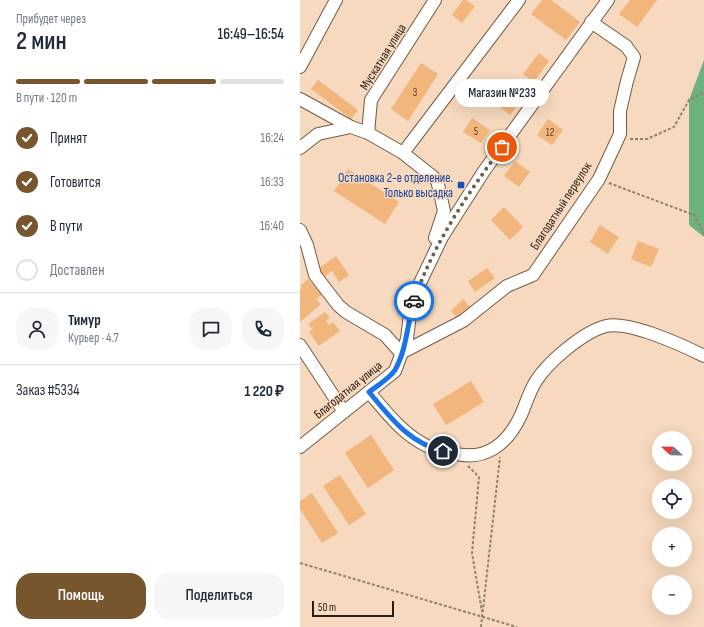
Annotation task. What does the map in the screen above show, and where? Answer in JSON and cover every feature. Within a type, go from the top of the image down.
[{"type":"street","points":[[300,67],[336,0]]},
{"type":"street","name":"Мускатная улица","points":[[368,133],[370,100],[435,0]]},
{"type":"street","points":[[403,153],[519,0]]},
{"type":"street","name":"Благодатная улица","points":[[300,447],[395,371],[407,339],[410,314],[420,283],[442,237],[471,192],[608,0]]},
{"type":"street","name":"Благодатный переулок","points":[[401,353],[463,321],[507,286],[532,275],[599,179],[620,134],[620,111],[634,57],[626,46],[591,22]]},
{"type":"street","points":[[300,99],[351,127],[368,133],[403,153],[437,180],[444,211],[420,283]]},
{"type":"street","points":[[300,148],[318,134],[351,127]]},
{"type":"street","points":[[300,230],[307,245],[315,275],[338,305],[346,312],[385,335],[401,353]]},
{"type":"street","points":[[369,392],[404,432],[430,448],[471,457],[490,453],[512,429],[536,382],[548,365],[577,342],[606,326],[624,325],[661,338],[704,356]]},
{"type":"street","points":[[300,345],[344,412]]},
{"type":"path","points":[[617,139],[647,139],[674,127],[689,100],[704,92]]},
{"type":"path","points":[[599,179],[694,215],[704,234]]},
{"type":"path","points":[[481,627],[502,440]]},
{"type":"path","points":[[456,454],[479,477],[472,553],[482,616]]},
{"type":"path","points":[[300,563],[517,627]]},
{"type":"green space","points":[[704,60],[704,237],[689,225],[689,100]]},
{"type":"building","points":[[463,0],[466,0],[475,6],[462,23],[452,15]]},
{"type":"building","points":[[542,0],[551,0],[580,22],[566,40],[531,14]]},
{"type":"building","points":[[630,0],[657,0],[637,27],[619,14]]},
{"type":"building","points":[[539,53],[549,61],[534,82],[523,74]]},
{"type":"building","points":[[421,63],[438,74],[408,121],[391,109]]},
{"type":"building","points":[[318,80],[358,110],[351,119],[311,89]]},
{"type":"building","points":[[508,91],[521,101],[510,115],[497,105]]},
{"type":"building","points":[[472,118],[490,130],[481,143],[463,132]]},
{"type":"building","points":[[548,119],[563,130],[552,145],[537,135]]},
{"type":"building","points":[[515,161],[530,172],[519,187],[504,176]]},
{"type":"building","points":[[348,169],[399,202],[385,224],[334,191]]},
{"type":"building","points":[[504,207],[523,227],[510,240],[491,220]]},
{"type":"building","points":[[600,225],[619,237],[608,254],[590,242]]},
{"type":"building","points":[[638,241],[659,249],[651,267],[631,259]]},
{"type":"building","points":[[336,256],[349,275],[339,282],[332,271],[324,277],[318,269]]},
{"type":"building","points":[[487,268],[495,278],[475,292],[468,281]]},
{"type":"building","points":[[308,279],[322,295],[316,299],[321,304],[300,322],[300,290],[302,288],[300,286]]},
{"type":"building","points":[[463,299],[471,308],[459,320],[451,311]]},
{"type":"building","points":[[325,312],[330,318],[326,321],[329,325],[333,322],[340,331],[319,346],[309,332],[313,330],[308,324]]},
{"type":"building","points":[[471,381],[484,402],[446,425],[433,404]]},
{"type":"building","points":[[371,435],[394,470],[368,488],[345,453]]},
{"type":"building","points":[[340,475],[366,514],[349,525],[323,486]]},
{"type":"building","points":[[312,493],[338,533],[322,543],[300,509],[300,501]]},
{"type":"way so far","points":[[414,301],[420,283],[442,237],[484,171],[502,147]]},
{"type":"place","name":"Магазин №233","points":[[502,147]]},
{"type":"place","name":"Остановка 2-е отделение. Только высадка","points":[[461,185]]},
{"type":"route","points":[[414,301],[410,314],[407,339],[395,371],[369,392],[399,428],[430,448],[443,451]]}]
